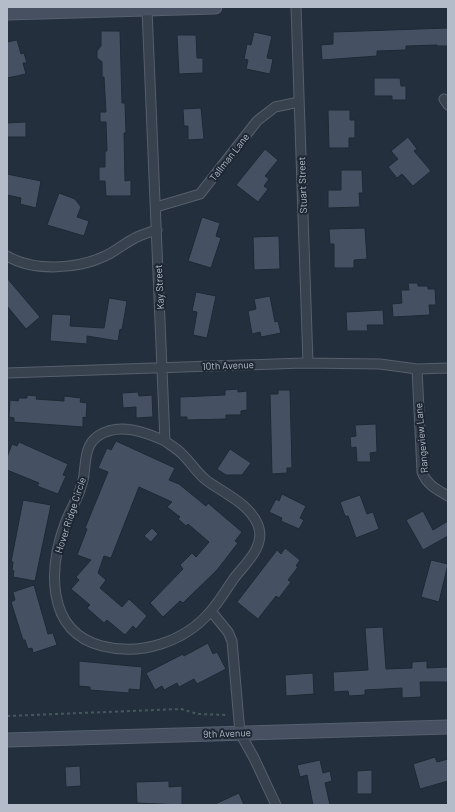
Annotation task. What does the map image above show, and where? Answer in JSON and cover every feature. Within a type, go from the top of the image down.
[{"type":"main road","points":[[7,13],[215,7]]},
{"type":"main road","name":"9th Avenue","points":[[7,740],[448,727]]},
{"type":"street","name":"Stuart Street","points":[[296,7],[308,363]]},
{"type":"street","name":"Kay Street","points":[[146,9],[163,367]]},
{"type":"street","name":"Tallman Lane","points":[[156,207],[200,194],[257,121],[275,107],[299,102]]},
{"type":"street","points":[[7,256],[14,260],[38,266],[74,266],[105,256],[136,237],[157,230]]},
{"type":"street","name":"10th Avenue","points":[[7,372],[308,363],[380,364],[417,369],[448,368]]},
{"type":"street","points":[[163,367],[165,441]]},
{"type":"street","name":"Rangeview Lane","points":[[417,369],[422,472],[425,480],[448,496]]},
{"type":"street","name":"Hover Ridge Circle","points":[[127,429],[145,432],[165,441],[181,453],[204,479],[242,505],[252,514],[258,525],[258,545],[251,560],[236,575],[211,611],[195,627],[172,640],[152,647],[121,650],[101,646],[83,638],[69,626],[61,614],[56,599],[54,577],[57,552],[66,522],[78,495],[84,475],[85,460],[89,447],[98,436],[109,431],[127,429]]},
{"type":"street","points":[[211,611],[228,632],[232,641],[240,733],[254,758],[276,805]]},
{"type":"path","points":[[7,716],[181,709],[198,714],[227,715]]},
{"type":"building","points":[[448,28],[448,46],[406,46],[406,50],[377,51],[377,56],[322,60],[321,45],[333,44],[333,32]]},
{"type":"building","points":[[101,31],[120,31],[122,103],[125,103],[126,133],[124,133],[125,181],[131,180],[131,196],[106,196],[105,181],[99,181],[99,167],[105,167],[105,151],[107,151],[106,122],[100,122],[100,112],[106,112],[102,62],[97,58],[97,51],[101,46]]},
{"type":"building","points":[[254,32],[272,36],[267,58],[273,59],[270,74],[246,69],[248,60],[244,59],[247,44],[251,45]]},
{"type":"building","points":[[177,35],[196,35],[197,58],[203,58],[203,73],[179,74]]},
{"type":"building","points":[[17,40],[21,54],[24,53],[27,63],[23,63],[26,74],[7,78],[7,42]]},
{"type":"building","points":[[374,78],[400,78],[401,86],[406,86],[406,100],[392,100],[392,96],[374,96]]},
{"type":"building","points":[[201,108],[204,139],[188,140],[188,126],[184,126],[183,109]]},
{"type":"building","points":[[328,110],[350,110],[350,120],[355,120],[355,138],[349,138],[349,148],[329,148]]},
{"type":"building","points":[[26,122],[26,137],[7,137],[7,123]]},
{"type":"building","points":[[408,137],[417,149],[414,151],[431,171],[413,186],[402,174],[397,178],[388,167],[398,159],[391,151]]},
{"type":"building","points":[[265,149],[278,160],[265,176],[269,179],[264,186],[268,189],[258,202],[236,185]]},
{"type":"building","points":[[341,170],[362,170],[363,193],[359,193],[360,207],[328,208],[328,190],[341,190]]},
{"type":"building","points":[[7,174],[41,181],[36,208],[20,204],[21,198],[7,195]]},
{"type":"building","points":[[59,193],[75,199],[81,207],[77,217],[89,221],[84,236],[47,225]]},
{"type":"building","points":[[202,217],[220,223],[216,236],[221,238],[211,268],[188,261]]},
{"type":"building","points":[[365,228],[367,259],[354,260],[354,268],[334,268],[334,244],[330,244],[329,229]]},
{"type":"building","points":[[279,236],[280,269],[254,270],[253,237]]},
{"type":"building","points":[[7,278],[40,317],[26,329],[7,306]]},
{"type":"building","points":[[408,283],[418,283],[418,286],[428,286],[428,289],[435,289],[436,305],[429,305],[430,315],[393,317],[392,304],[402,303],[401,290],[409,290]]},
{"type":"building","points":[[196,292],[216,296],[207,338],[193,335],[197,312],[192,311]]},
{"type":"building","points":[[270,296],[275,322],[278,321],[281,333],[261,337],[260,332],[252,334],[248,311],[256,309],[254,299]]},
{"type":"building","points":[[109,298],[127,301],[122,330],[120,329],[118,341],[87,336],[87,344],[50,341],[52,314],[71,315],[70,326],[104,328]]},
{"type":"building","points":[[383,310],[384,325],[367,325],[368,331],[347,331],[346,312]]},
{"type":"building","points":[[238,389],[238,392],[247,391],[247,410],[241,411],[241,415],[226,415],[226,419],[187,420],[187,417],[180,417],[180,397],[225,395],[225,390]]},
{"type":"building","points":[[278,390],[290,390],[292,468],[287,468],[287,473],[272,474],[270,394],[278,394]]},
{"type":"building","points":[[138,392],[139,396],[152,395],[153,417],[136,418],[136,407],[123,408],[122,393]]},
{"type":"building","points":[[27,395],[37,396],[36,399],[64,401],[64,396],[81,398],[80,402],[87,403],[86,418],[83,417],[83,427],[14,422],[14,418],[9,417],[10,400],[18,401],[19,398],[27,398]]},
{"type":"building","points":[[376,424],[377,452],[370,453],[371,462],[357,462],[356,447],[351,448],[350,437],[356,436],[355,425]]},
{"type":"building","points":[[116,441],[175,468],[169,480],[179,484],[206,506],[208,503],[242,532],[235,541],[238,543],[217,570],[183,603],[180,601],[163,617],[150,603],[183,569],[180,565],[192,553],[196,557],[209,542],[188,524],[186,526],[178,519],[180,517],[167,507],[172,502],[139,487],[111,558],[104,556],[98,573],[106,580],[100,588],[122,607],[129,599],[147,616],[136,629],[133,626],[125,635],[107,620],[104,623],[87,608],[90,605],[71,589],[79,580],[76,577],[91,560],[77,555],[87,529],[85,528],[108,472],[98,468],[107,448],[111,450]]},
{"type":"building","points":[[19,442],[68,464],[63,475],[66,476],[58,494],[37,486],[39,483],[7,470],[7,457],[12,444],[17,446]]},
{"type":"building","points":[[230,449],[251,463],[242,475],[226,475],[217,469]]},
{"type":"building","points":[[282,494],[306,506],[300,518],[304,520],[299,529],[281,521],[282,518],[269,512],[276,499],[279,501]]},
{"type":"building","points":[[360,495],[367,514],[373,512],[379,529],[356,538],[348,516],[345,516],[340,502]]},
{"type":"building","points":[[23,500],[51,505],[35,581],[13,577],[13,562],[11,562]]},
{"type":"building","points":[[423,511],[433,530],[448,521],[448,536],[423,550],[406,520]]},
{"type":"building","points":[[152,528],[158,534],[151,542],[144,536]]},
{"type":"building","points":[[285,548],[300,560],[296,566],[298,567],[288,580],[291,582],[279,598],[276,596],[258,619],[237,602],[277,550],[281,554]]},
{"type":"building","points":[[431,560],[448,564],[439,602],[421,597]]},
{"type":"building","points":[[34,585],[48,634],[53,633],[57,645],[33,653],[32,648],[28,649],[25,640],[23,640],[11,602],[15,600],[13,592]]},
{"type":"building","points":[[383,627],[386,669],[412,668],[412,662],[427,661],[427,668],[448,667],[448,682],[420,682],[421,697],[402,698],[402,688],[365,690],[365,695],[349,696],[348,691],[334,692],[333,672],[368,670],[365,628]]},
{"type":"building","points":[[208,643],[213,654],[217,652],[226,669],[197,684],[194,679],[179,687],[177,683],[164,690],[162,686],[155,690],[146,673],[183,654],[184,656]]},
{"type":"building","points":[[79,661],[142,667],[140,690],[129,689],[129,693],[90,690],[90,687],[79,686]]},
{"type":"building","points":[[313,673],[314,694],[286,696],[285,675]]},
{"type":"building","points":[[435,757],[437,762],[448,759],[448,781],[420,789],[413,764]]},
{"type":"building","points":[[320,760],[323,773],[330,771],[332,781],[325,783],[330,805],[313,805],[307,775],[300,777],[297,765]]},
{"type":"building","points":[[80,766],[81,786],[66,787],[65,767]]},
{"type":"building","points":[[372,770],[372,794],[357,794],[357,771]]},
{"type":"building","points":[[169,781],[169,787],[182,786],[182,805],[137,803],[136,782]]},
{"type":"building","points":[[239,793],[244,805],[213,805]]}]
